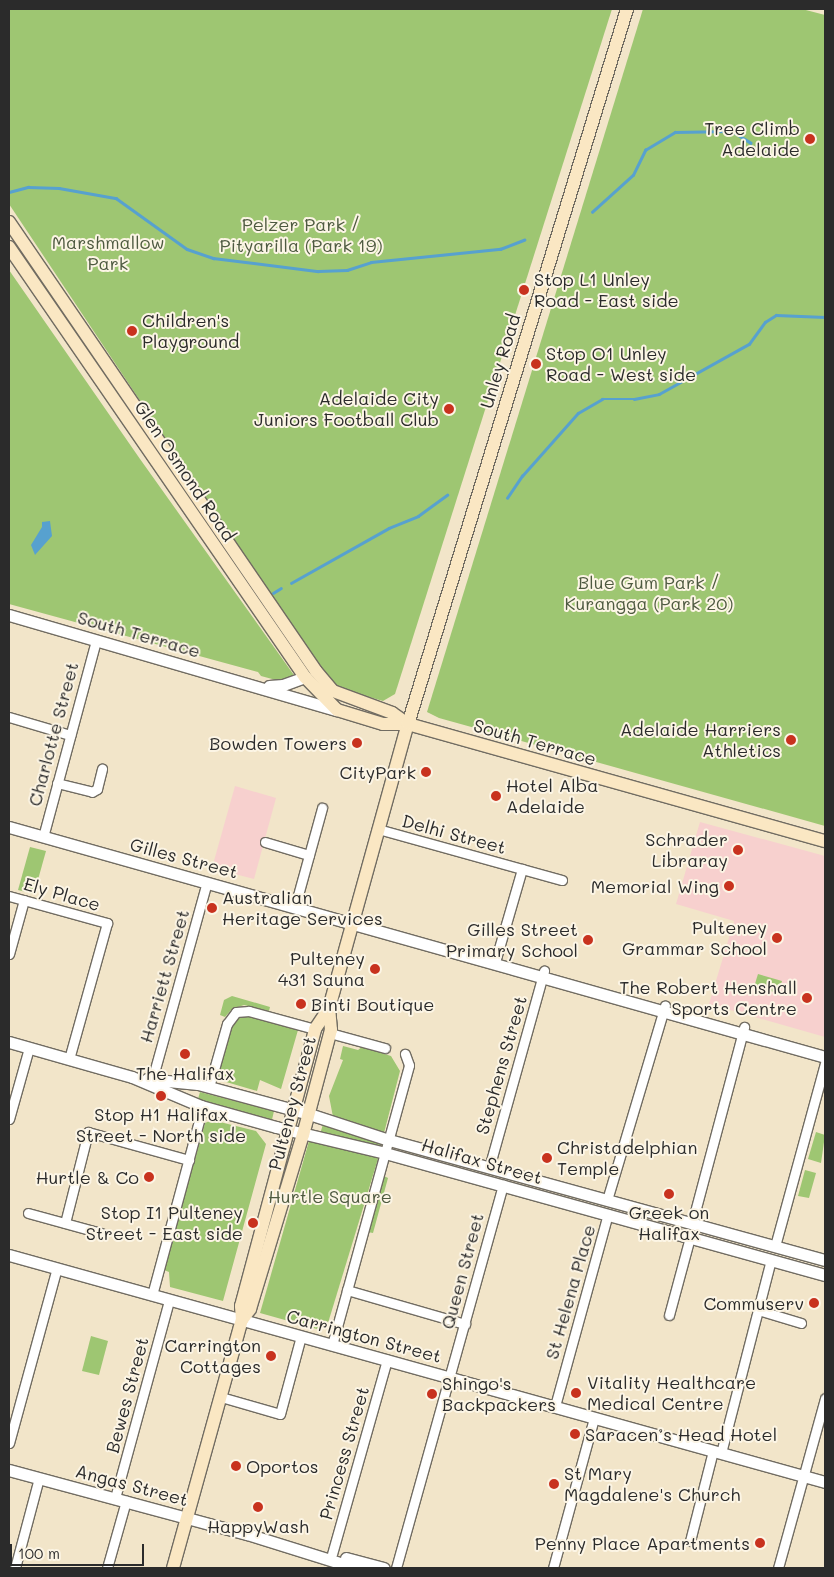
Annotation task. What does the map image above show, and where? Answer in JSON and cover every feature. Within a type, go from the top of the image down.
[{"type":"main road","name":"Unley Road","points":[[408,724],[627,9]]},
{"type":"main road","name":"Glen Osmond Road","points":[[9,222],[246,580]]},
{"type":"main road","points":[[11,250],[25,246]]},
{"type":"main road","name":"Glen Osmond Road","points":[[11,250],[337,710]]},
{"type":"main road","name":"South Terrace","points":[[311,674],[333,691],[392,713],[408,724]]},
{"type":"main road","name":"South Terrace","points":[[337,710],[382,724],[408,724],[825,842]]},
{"type":"main road","name":"Pulteney Street","points":[[242,1320],[250,1309],[304,1135],[330,1033],[329,1008],[408,724]]},
{"type":"main road","name":"Pulteney Street","points":[[173,1568],[242,1320],[241,1306],[315,1029],[329,1008]]},
{"type":"street","name":"South Terrace","points":[[9,615],[337,710]]},
{"type":"street","name":"Charlotte Street","points":[[43,837],[96,640]]},
{"type":"street","name":"South Terrace","points":[[260,687],[284,685],[311,674]]},
{"type":"street","points":[[9,717],[70,735]]},
{"type":"street","points":[[57,783],[92,792],[97,789],[102,769]]},
{"type":"street","points":[[295,906],[322,808]]},
{"type":"street","name":"Gilles Street","points":[[9,827],[664,1008],[825,1056]]},
{"type":"street","name":"Delhi Street","points":[[378,829],[562,880]]},
{"type":"street","points":[[265,842],[309,854]]},
{"type":"street","name":"Delhi Street","points":[[495,962],[522,869]]},
{"type":"street","name":"Harriett Street","points":[[152,1080],[207,882]]},
{"type":"street","name":"Ely Place","points":[[9,896],[107,923],[69,1059]]},
{"type":"street","points":[[9,954],[24,900]]},
{"type":"street","name":"Stephens Street","points":[[489,1168],[543,975]]},
{"type":"street","points":[[607,1200],[664,1008]]},
{"type":"street","points":[[209,1087],[227,1024],[236,1012],[249,1011],[315,1029]]},
{"type":"street","points":[[669,1315],[744,1031]]},
{"type":"street","name":"Gilles Street","points":[[744,1031],[825,1050]]},
{"type":"street","points":[[330,1033],[385,1048]]},
{"type":"street","name":"Halifax Street","points":[[9,1042],[132,1077],[204,1106],[304,1135],[385,1152],[825,1275]]},
{"type":"street","points":[[9,1119],[30,1048]]},
{"type":"street","points":[[332,1345],[409,1065],[405,1054]]},
{"type":"street","points":[[775,1246],[825,1063]]},
{"type":"street","name":"Halifax Street","points":[[132,1077],[209,1087],[309,1114],[389,1140],[825,1260]]},
{"type":"street","points":[[152,1295],[204,1106]]},
{"type":"street","points":[[65,1223],[88,1132],[189,1160]]},
{"type":"street","points":[[486,1180],[489,1168]]},
{"type":"street","name":"Queen Street","points":[[396,1568],[502,1185]]},
{"type":"street","points":[[28,1212],[101,1233]]},
{"type":"street","name":"St Helena Place","points":[[554,1406],[608,1214]]},
{"type":"street","name":"Carrington Street","points":[[9,1255],[825,1482]]},
{"type":"street","points":[[690,1541],[771,1260]]},
{"type":"street","points":[[9,1443],[57,1268]]},
{"type":"street","points":[[347,1290],[465,1324]]},
{"type":"street","name":"Bewes Street","points":[[107,1568],[120,1500],[169,1300]]},
{"type":"street","points":[[758,1310],[801,1323]]},
{"type":"street","points":[[221,1397],[280,1414],[301,1336]]},
{"type":"street","name":"Princess Street","points":[[332,1554],[387,1360]]},
{"type":"street","points":[[778,1568],[825,1398]]},
{"type":"street","points":[[553,1568],[594,1418]]},
{"type":"street","name":"Angas Street","points":[[9,1470],[247,1534],[384,1568]]},
{"type":"street","points":[[15,1568],[38,1478]]},
{"type":"street","name":"Angas Street","points":[[247,1534],[356,1568]]},
{"type":"shaded area","points":[[235,786],[276,798],[254,879],[212,868]]},
{"type":"shaded area","name":"Pulteney Grammar School","points":[[700,822],[825,856],[825,1037],[709,1004],[734,921],[676,904]]},
{"type":"green space","name":"Pelzer Park / Pityarilla (Park 19)","points":[[9,9],[612,9],[395,694],[383,701],[341,689],[318,668],[9,204]]},
{"type":"green space","name":"Blue Gum Park / Kurangga (Park 20)","points":[[643,9],[802,9],[825,15],[825,826],[439,718],[427,712]]},
{"type":"green space","points":[[9,270],[140,459],[296,678],[287,683],[261,676],[258,672],[9,604]]},
{"type":"green space","points":[[30,847],[46,851],[34,894],[18,890]]},
{"type":"green space","points":[[758,974],[782,981],[778,993],[754,987]]},
{"type":"green space","points":[[232,996],[270,1007],[269,1011],[244,1005],[232,1009],[225,1017],[220,1015],[224,1000]]},
{"type":"green space","points":[[243,1013],[298,1030],[281,1089],[260,1080],[257,1091],[216,1079],[230,1026]]},
{"type":"green space","name":"Hurtle Square","points":[[343,1046],[358,1050],[362,1047],[391,1056],[400,1071],[384,1133],[333,1117],[329,1096],[343,1060],[340,1059]]},
{"type":"green space","points":[[200,1092],[274,1111],[271,1124],[198,1099]]},
{"type":"green space","name":"Hurtle Square","points":[[212,1120],[256,1131],[266,1144],[223,1301],[170,1287],[169,1272],[164,1270],[205,1123]]},
{"type":"green space","points":[[324,1121],[382,1143],[381,1147],[320,1134]]},
{"type":"green space","points":[[816,1132],[825,1135],[821,1163],[808,1159]]},
{"type":"green space","name":"Hurtle Square","points":[[309,1141],[376,1156],[378,1159],[328,1323],[317,1329],[260,1313]]},
{"type":"green space","points":[[805,1170],[816,1173],[809,1198],[798,1196]]},
{"type":"green space","points":[[384,1176],[388,1178],[373,1233],[368,1232]]},
{"type":"green space","points":[[91,1336],[108,1341],[99,1375],[82,1371]]},
{"type":"water","points":[[50,521],[52,536],[35,555],[31,545],[42,527],[42,522]]},
{"type":"waterway","points":[[592,212],[633,175],[645,150],[675,132],[732,131],[751,143]]},
{"type":"waterway","points":[[9,192],[28,187],[59,188],[116,198],[187,249],[213,258],[318,271],[347,270],[371,262],[500,249],[524,240]]},
{"type":"waterway","points":[[507,498],[522,476],[578,413],[602,399],[634,399],[659,394],[749,344],[765,322],[776,315],[825,317]]},
{"type":"waterway","points":[[291,583],[389,528],[418,516],[447,495]]},
{"type":"waterway","points":[[273,593],[281,588]]},
{"type":"place","name":"Tree Climb Adelaide","points":[[810,139]]},
{"type":"place","name":"Stop L1 Unley Road - East side","points":[[524,290]]},
{"type":"place","name":"Children's Playground","points":[[132,331]]},
{"type":"place","name":"Stop O1 Unley Road - West side","points":[[536,364]]},
{"type":"place","name":"Adelaide City Juniors Football Club","points":[[449,409]]},
{"type":"place","name":"Adelaide Harriers Athletics","points":[[791,740]]},
{"type":"place","name":"Bowden Towers","points":[[357,743]]},
{"type":"place","name":"CityPark","points":[[426,772]]},
{"type":"place","name":"Hotel Alba Adelaide","points":[[496,796]]},
{"type":"place","name":"Schrader Libraray","points":[[738,850]]},
{"type":"place","name":"Memorial Wing","points":[[729,886]]},
{"type":"place","name":"Australian Heritage Services","points":[[212,908]]},
{"type":"place","name":"Pulteney Grammar School","points":[[777,938]]},
{"type":"place","name":"Gilles Street Primary School","points":[[588,940]]},
{"type":"place","name":"Pulteney 431 Sauna","points":[[375,969]]},
{"type":"place","name":"The Robert Henshall Sports Centre","points":[[807,998]]},
{"type":"place","name":"Binti Boutique","points":[[301,1004]]},
{"type":"place","name":"The Halifax","points":[[185,1054]]},
{"type":"place","name":"Stop H1 Halifax Street - North side","points":[[161,1096]]},
{"type":"place","name":"Christadelphian Temple","points":[[547,1158]]},
{"type":"place","name":"Hurtle & Co","points":[[149,1177]]},
{"type":"place","name":"Greek on Halifax","points":[[669,1194]]},
{"type":"place","name":"Stop I1 Pulteney Street - East side","points":[[253,1223]]},
{"type":"place","name":"Commuserv","points":[[814,1303]]},
{"type":"place","name":"Carrington Cottages","points":[[271,1356]]},
{"type":"place","name":"Vitality Healthcare Medical Centre","points":[[576,1393]]},
{"type":"place","name":"Shingo's Backpackers","points":[[432,1394]]},
{"type":"place","name":"Saracen’s Head Hotel","points":[[575,1434]]},
{"type":"place","name":"Oportos","points":[[236,1466]]},
{"type":"place","name":"St Mary Magdalene's Church","points":[[554,1484]]},
{"type":"place","name":"HappyWash","points":[[258,1507]]},
{"type":"place","name":"Penny Place Apartments","points":[[760,1543]]},
{"type":"park label","name":"Marshmallow Park","points":[[108,253]]}]
